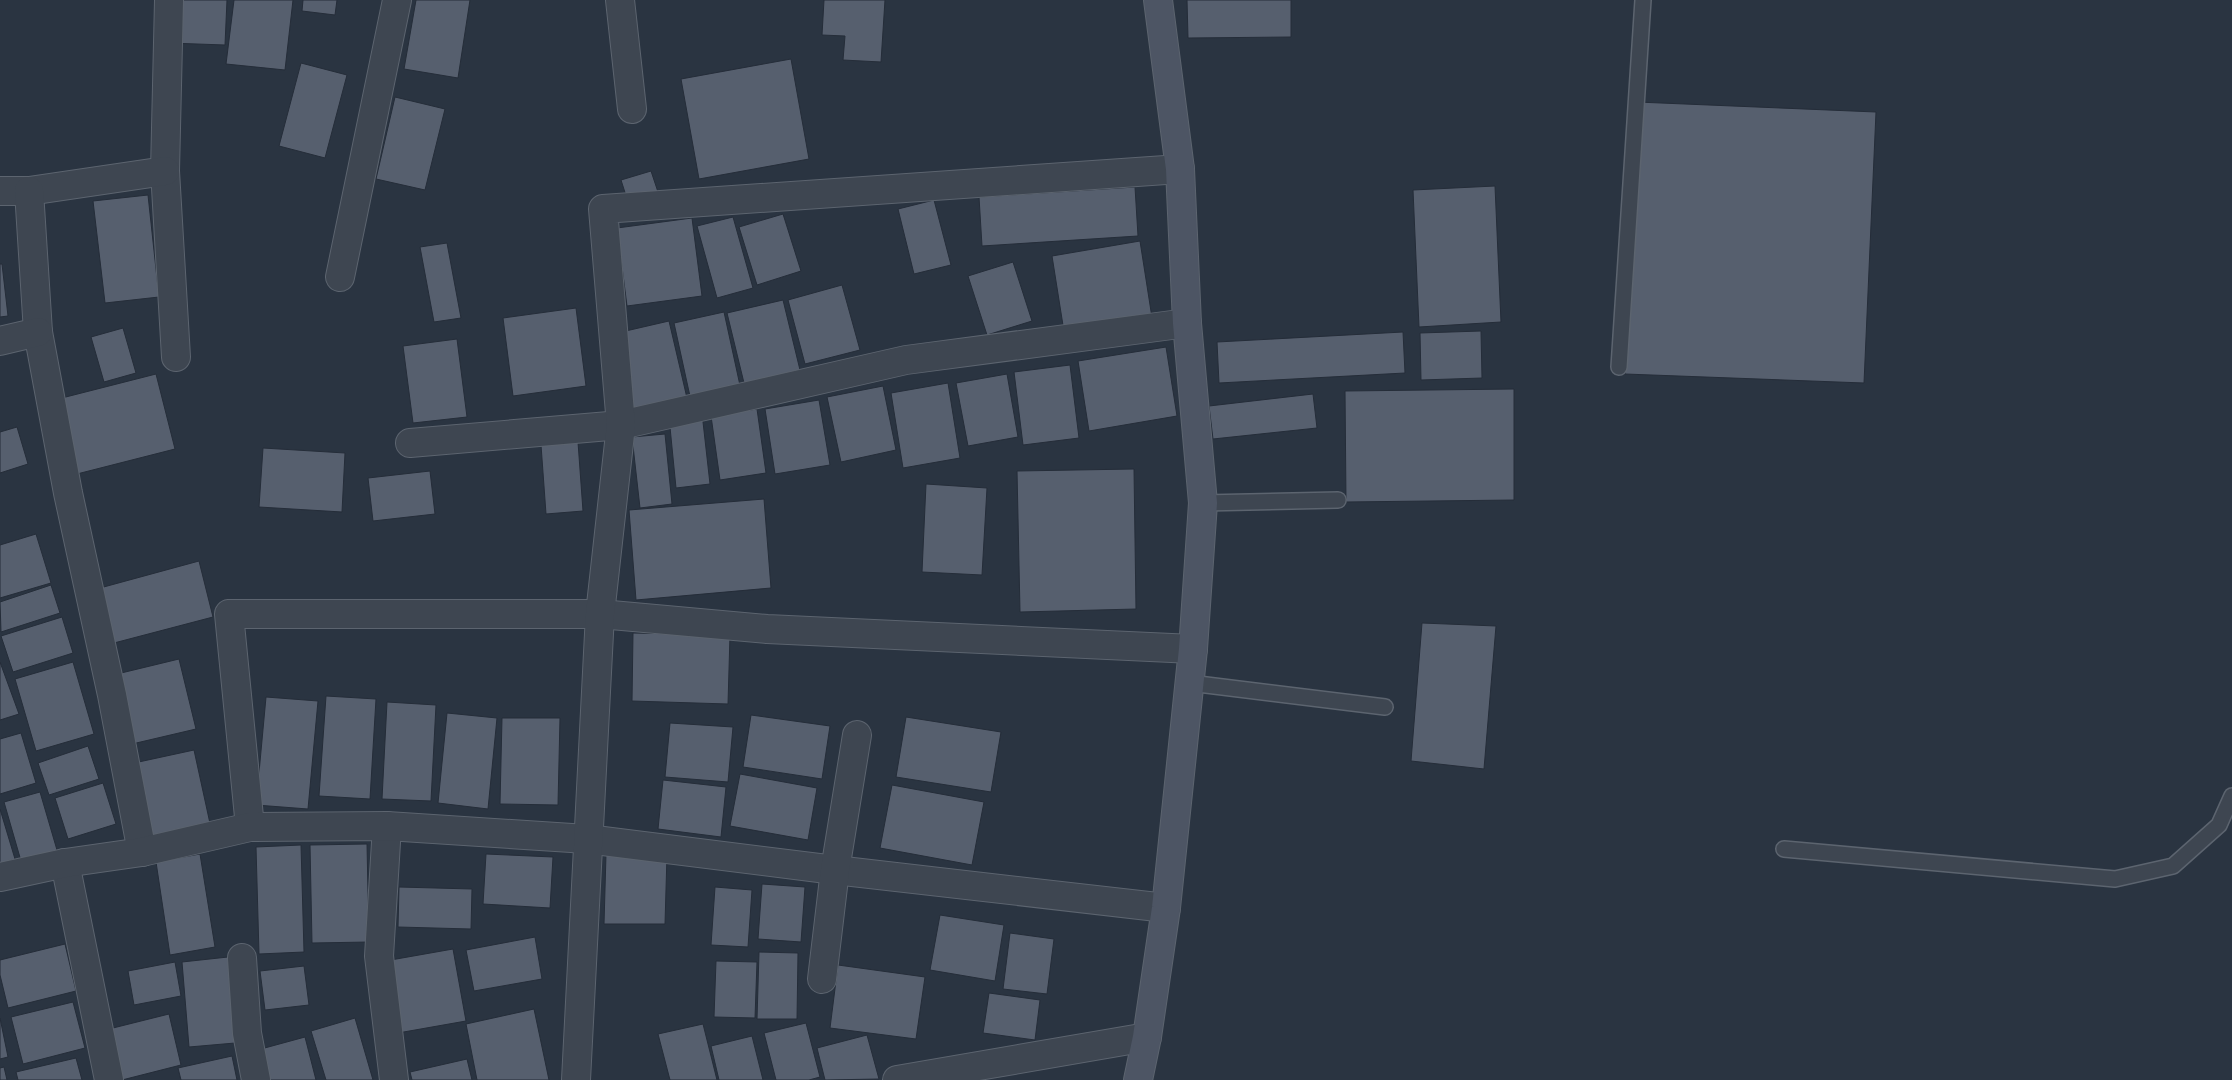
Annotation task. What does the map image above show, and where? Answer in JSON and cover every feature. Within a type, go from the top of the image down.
[{"type":"street","points":[[169,0],[165,171],[176,357]]},
{"type":"street","points":[[340,277],[397,0]]},
{"type":"street","points":[[620,0],[632,109]]},
{"type":"street","points":[[1138,1080],[1147,1037],[1166,908],[1190,683],[1203,503],[1187,323],[1180,169],[1158,0]]},
{"type":"street","points":[[576,1080],[600,614],[621,425],[603,210],[1180,169]]},
{"type":"street","points":[[0,191],[29,191],[165,171]]},
{"type":"street","points":[[29,191],[38,332],[68,493],[112,695],[142,852]]},
{"type":"street","points":[[410,443],[621,425],[906,360],[1187,323]]},
{"type":"street","points":[[0,341],[38,332]]},
{"type":"street","points":[[250,827],[229,614],[600,614],[767,629],[1193,649]]},
{"type":"street","points":[[822,979],[835,870],[857,735]]},
{"type":"street","points":[[387,826],[379,956],[394,1080]]},
{"type":"street","points":[[0,876],[65,863],[142,852],[250,827],[387,826],[587,839],[1166,908]]},
{"type":"street","points":[[65,863],[109,1080]]},
{"type":"street","points":[[242,958],[247,1033],[256,1080]]},
{"type":"street","points":[[897,1080],[1147,1037]]},
{"type":"lane","points":[[1619,367],[1642,0]]},
{"type":"lane","points":[[1203,503],[1338,500]]},
{"type":"lane","points":[[1190,683],[1385,707]]},
{"type":"lane","points":[[1784,849],[2115,879],[2172,866],[2220,825],[2232,796]]},
{"type":"building","points":[[171,0],[227,0],[225,45],[169,43]]},
{"type":"building","points":[[234,0],[293,0],[285,70],[226,64]]},
{"type":"building","points":[[303,0],[337,0],[335,15],[302,11]]},
{"type":"building","points":[[416,0],[470,0],[458,78],[404,69]]},
{"type":"building","points":[[824,0],[885,0],[881,62],[843,60],[845,36],[822,35]]},
{"type":"building","points":[[1187,0],[1291,0],[1291,37],[1188,38]]},
{"type":"building","points":[[791,59],[809,159],[699,179],[681,79]]},
{"type":"building","points":[[301,63],[347,75],[325,158],[279,146]]},
{"type":"building","points":[[395,97],[445,109],[425,190],[376,179]]},
{"type":"building","points":[[1637,102],[1876,112],[1864,383],[1625,374]]},
{"type":"building","points":[[651,171],[658,192],[628,202],[621,180]]},
{"type":"building","points":[[1495,186],[1501,322],[1419,327],[1413,190]]},
{"type":"building","points":[[1135,187],[1138,236],[982,246],[979,197]]},
{"type":"building","points":[[148,195],[159,297],[105,303],[93,201]]},
{"type":"building","points":[[934,200],[951,265],[914,274],[898,209]]},
{"type":"building","points":[[783,214],[801,271],[757,285],[739,227]]},
{"type":"building","points":[[733,217],[753,288],[717,298],[697,226]]},
{"type":"building","points":[[692,218],[702,296],[627,306],[617,228]]},
{"type":"building","points":[[1140,241],[1153,324],[1065,338],[1052,256]]},
{"type":"building","points":[[447,243],[461,318],[434,322],[420,247]]},
{"type":"building","points":[[1013,262],[1032,321],[987,335],[968,276]]},
{"type":"building","points":[[0,264],[2,264],[8,316],[0,317]]},
{"type":"building","points":[[842,285],[860,350],[805,364],[788,300]]},
{"type":"building","points":[[783,300],[800,370],[744,383],[727,313]]},
{"type":"building","points":[[576,308],[586,386],[513,396],[503,318]]},
{"type":"building","points":[[724,312],[741,390],[691,401],[674,323]]},
{"type":"building","points":[[669,321],[687,398],[634,410],[617,333]]},
{"type":"building","points":[[123,328],[136,373],[104,382],[91,337]]},
{"type":"building","points":[[1481,331],[1482,378],[1421,380],[1420,333]]},
{"type":"building","points":[[1403,332],[1405,373],[1219,383],[1217,342]]},
{"type":"building","points":[[457,339],[467,417],[413,423],[403,346]]},
{"type":"building","points":[[1166,347],[1177,416],[1089,431],[1078,361]]},
{"type":"building","points":[[1070,365],[1079,438],[1023,445],[1014,372]]},
{"type":"building","points":[[156,374],[175,449],[73,475],[54,400]]},
{"type":"building","points":[[1007,374],[1018,437],[968,446],[956,383]]},
{"type":"building","points":[[948,383],[960,458],[903,468],[891,393]]},
{"type":"building","points":[[883,386],[896,450],[841,462],[827,397]]},
{"type":"building","points":[[1514,389],[1514,500],[1346,502],[1345,391]]},
{"type":"building","points":[[1313,394],[1317,428],[1213,439],[1209,406]]},
{"type":"building","points":[[819,400],[830,465],[775,474],[765,409]]},
{"type":"building","points":[[757,409],[766,473],[720,480],[711,416]]},
{"type":"building","points":[[702,413],[710,484],[676,488],[669,417]]},
{"type":"building","points":[[17,427],[28,464],[0,473],[0,432]]},
{"type":"building","points":[[665,434],[672,504],[640,508],[632,437]]},
{"type":"building","points":[[578,442],[583,511],[546,514],[541,445]]},
{"type":"building","points":[[263,448],[345,453],[342,512],[259,507]]},
{"type":"building","points":[[1134,469],[1136,609],[1020,612],[1017,471]]},
{"type":"building","points":[[430,471],[435,514],[373,521],[368,478]]},
{"type":"building","points":[[926,484],[987,488],[982,575],[922,572]]},
{"type":"building","points":[[764,499],[771,588],[636,600],[629,510]]},
{"type":"building","points":[[36,534],[51,583],[0,598],[0,545]]},
{"type":"building","points":[[199,561],[213,617],[114,643],[100,588]]},
{"type":"building","points":[[51,585],[60,613],[1,632],[0,602]]},
{"type":"building","points":[[62,617],[73,653],[13,672],[1,636]]},
{"type":"building","points":[[1422,623],[1496,626],[1484,769],[1411,761]]},
{"type":"building","points":[[633,633],[730,635],[728,704],[632,701]]},
{"type":"building","points":[[179,659],[196,729],[132,744],[117,674]]},
{"type":"building","points":[[0,662],[19,714],[0,720]]},
{"type":"building","points":[[73,662],[94,734],[36,751],[15,679]]},
{"type":"building","points":[[326,696],[376,699],[370,799],[319,796]]},
{"type":"building","points":[[266,697],[318,701],[308,809],[256,805]]},
{"type":"building","points":[[387,702],[436,705],[431,801],[382,799]]},
{"type":"building","points":[[447,713],[497,718],[488,809],[438,803]]},
{"type":"building","points":[[751,715],[830,726],[822,779],[743,767]]},
{"type":"building","points":[[906,717],[1001,732],[991,792],[896,777]]},
{"type":"building","points":[[502,718],[560,718],[558,805],[500,804]]},
{"type":"building","points":[[670,723],[733,727],[728,782],[665,777]]},
{"type":"building","points":[[21,733],[36,783],[0,794],[0,739]]},
{"type":"building","points":[[88,746],[99,779],[49,795],[38,763]]},
{"type":"building","points":[[194,750],[211,828],[150,841],[134,763]]},
{"type":"building","points":[[740,774],[817,788],[808,840],[730,826]]},
{"type":"building","points":[[663,780],[726,787],[721,837],[658,829]]},
{"type":"building","points":[[103,783],[116,824],[68,839],[55,798]]},
{"type":"building","points":[[892,785],[984,802],[972,865],[880,848]]},
{"type":"building","points":[[40,792],[57,850],[21,861],[4,802]]},
{"type":"building","points":[[0,809],[15,859],[0,864]]},
{"type":"building","points":[[367,844],[369,942],[312,943],[310,845]]},
{"type":"building","points":[[301,845],[304,952],[259,954],[256,847]]},
{"type":"building","points":[[200,854],[215,947],[170,955],[156,862]]},
{"type":"building","points":[[486,854],[553,857],[550,908],[483,904]]},
{"type":"building","points":[[606,854],[667,855],[665,924],[604,924]]},
{"type":"building","points":[[762,884],[805,887],[801,942],[758,939]]},
{"type":"building","points":[[399,887],[472,889],[471,929],[398,927]]},
{"type":"building","points":[[715,887],[752,890],[748,947],[711,945]]},
{"type":"building","points":[[940,915],[1004,925],[995,981],[930,970]]},
{"type":"building","points":[[1010,933],[1054,939],[1047,994],[1003,989]]},
{"type":"building","points":[[535,937],[542,979],[474,991],[466,950]]},
{"type":"building","points":[[65,944],[76,991],[8,1008],[0,975],[0,960]]},
{"type":"building","points":[[453,949],[466,1021],[398,1033],[385,961]]},
{"type":"building","points":[[759,952],[798,953],[797,1019],[757,1019]]},
{"type":"building","points":[[228,957],[235,1043],[189,1047],[182,962]]},
{"type":"building","points":[[716,961],[757,962],[755,1018],[714,1017]]},
{"type":"building","points":[[175,962],[181,996],[134,1005],[128,971]]},
{"type":"building","points":[[838,965],[925,977],[916,1039],[830,1028]]},
{"type":"building","points":[[304,966],[309,1005],[265,1010],[260,971]]},
{"type":"building","points":[[989,993],[1040,1000],[1035,1040],[983,1033]]},
{"type":"building","points":[[73,1002],[85,1048],[23,1064],[11,1017]]},
{"type":"building","points":[[534,1009],[549,1080],[477,1080],[466,1024]]},
{"type":"building","points":[[169,1014],[181,1065],[122,1080],[105,1030]]},
{"type":"building","points":[[0,1018],[8,1057],[0,1059]]},
{"type":"building","points":[[355,1018],[373,1080],[326,1080],[311,1031]]},
{"type":"building","points":[[806,1023],[820,1077],[809,1080],[776,1080],[764,1033]]},
{"type":"building","points":[[703,1024],[717,1080],[670,1080],[658,1034]]},
{"type":"building","points":[[867,1035],[879,1079],[825,1080],[817,1048]]},
{"type":"building","points":[[752,1036],[763,1080],[719,1080],[711,1046]]},
{"type":"building","points":[[305,1037],[316,1080],[269,1080],[261,1049]]},
{"type":"building","points":[[232,1056],[237,1080],[181,1080],[178,1068]]},
{"type":"building","points":[[76,1058],[82,1080],[18,1080],[16,1072]]},
{"type":"building","points":[[467,1059],[472,1080],[412,1080],[410,1072]]},
{"type":"building","points":[[4,1067],[7,1080],[0,1080],[0,1068]]}]
